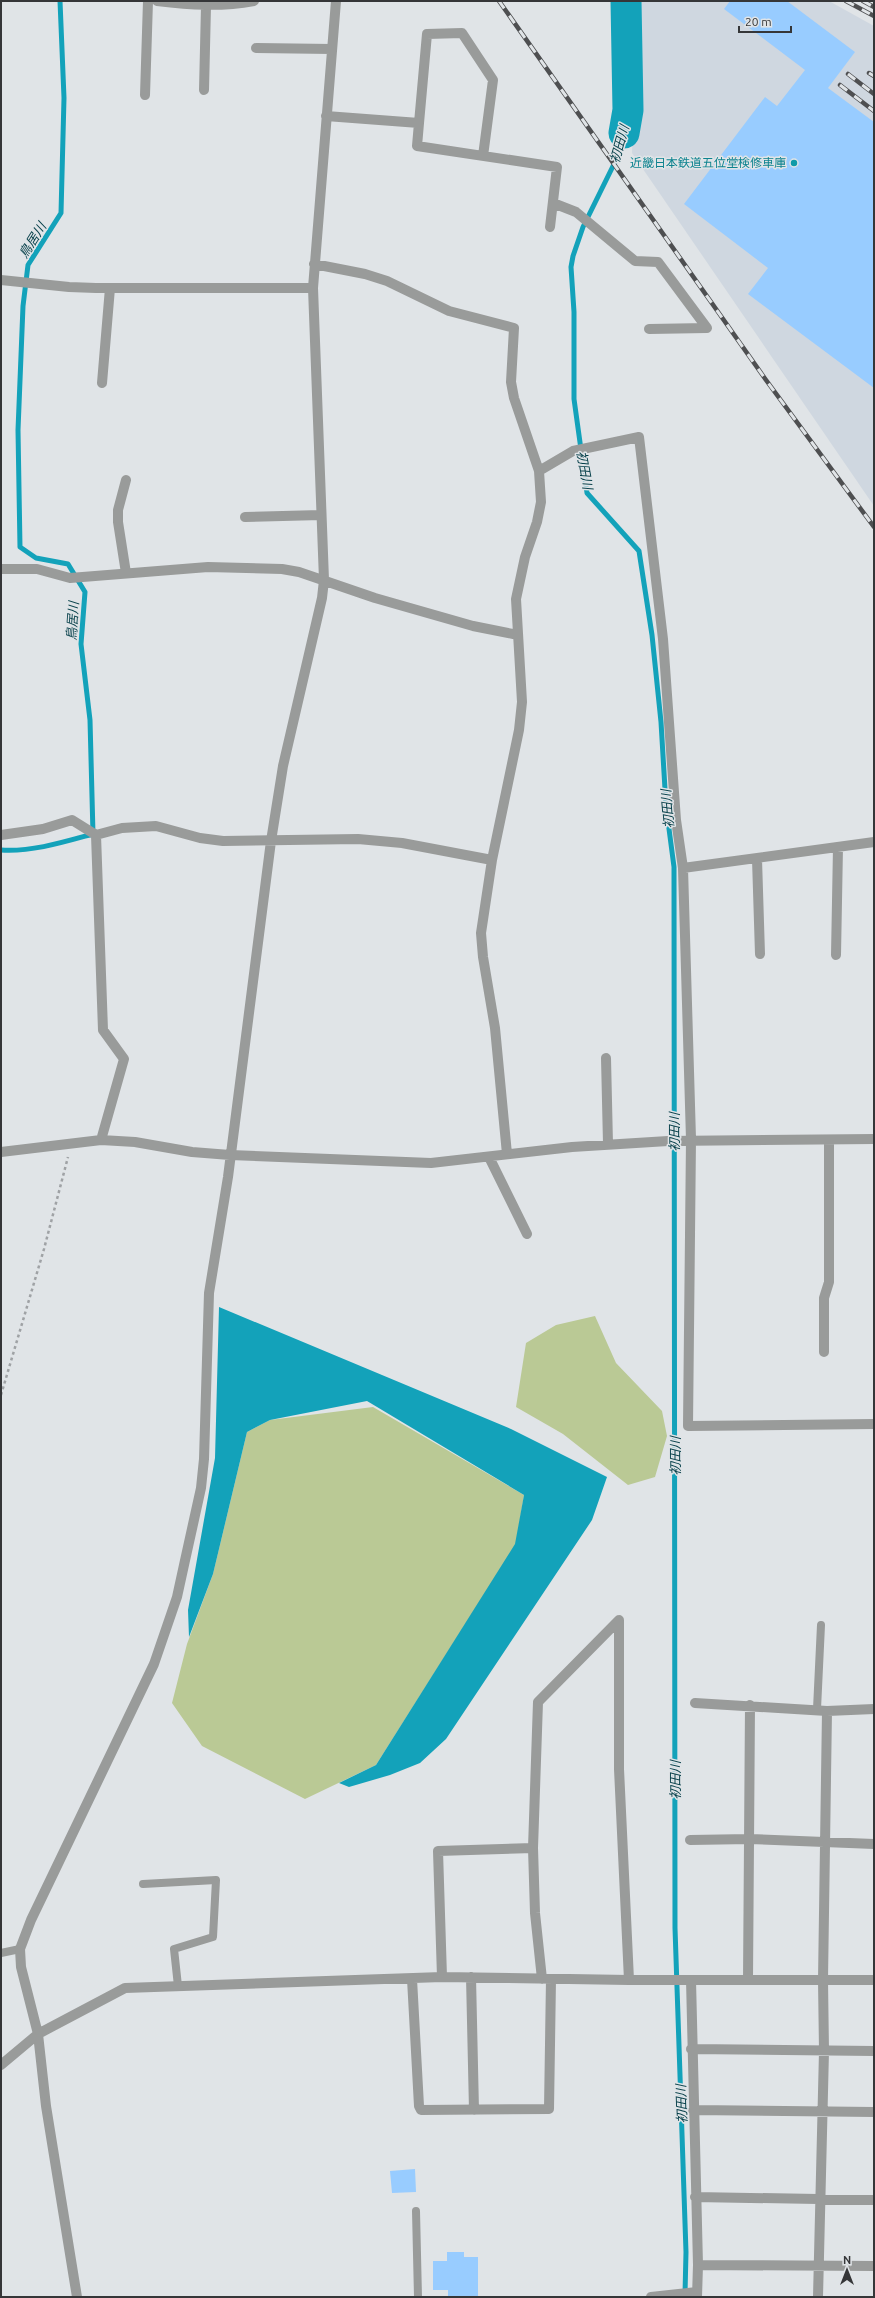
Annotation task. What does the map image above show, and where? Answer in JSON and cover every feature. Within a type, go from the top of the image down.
[{"type":"street","points":[[145,95],[148,1]]},
{"type":"street","points":[[157,1],[206,6],[231,5],[254,1]]},
{"type":"street","points":[[77,2297],[46,2106],[38,2034],[21,1967],[20,1949],[28,1925],[154,1664],[177,1596],[201,1488],[209,1293],[230,1155],[271,841],[284,766],[322,598],[324,580],[313,288],[336,1],[330,1]]},
{"type":"street","points":[[204,90],[206,6]]},
{"type":"street","points":[[483,156],[493,80],[462,33],[427,34],[417,146],[483,156],[557,167],[550,227]]},
{"type":"street","points":[[256,48],[332,48]]},
{"type":"street","points":[[326,116],[419,123]]},
{"type":"street","points":[[553,203],[576,212],[635,261],[658,262],[706,328],[649,330]]},
{"type":"street","points":[[314,264],[387,281],[449,311],[514,328],[511,367],[514,398],[539,471],[541,502],[537,522],[519,578],[516,599],[522,702],[519,730],[492,860],[481,933],[483,957],[495,1028],[508,1154]]},
{"type":"street","points":[[5,280],[68,287],[313,288]]},
{"type":"street","points":[[102,383],[110,288]]},
{"type":"street","points":[[539,471],[573,451],[586,447],[639,437],[663,639],[676,820],[683,868],[691,1139],[688,1426],[874,1424]]},
{"type":"street","points":[[126,480],[118,510],[118,522],[126,574]]},
{"type":"street","points":[[245,517],[321,515]]},
{"type":"street","points":[[1,569],[36,569],[70,578],[208,567],[282,569],[324,580],[375,598],[473,626],[518,635]]},
{"type":"street","points":[[1,836],[43,829],[72,820],[96,835],[122,828],[156,826],[212,840],[271,841],[358,839],[402,843],[492,860]]},
{"type":"street","points":[[96,835],[103,1030],[124,1059],[102,1140]]},
{"type":"street","points":[[683,868],[874,842]]},
{"type":"street","points":[[836,955],[838,847]]},
{"type":"street","points":[[757,859],[760,954]]},
{"type":"street","points":[[606,1058],[608,1144]]},
{"type":"street","points":[[1,1152],[71,1145],[102,1140],[135,1142],[192,1152],[230,1155],[394,1163],[431,1163],[608,1144],[691,1139],[829,1141],[874,1140]]},
{"type":"street","points":[[824,1352],[824,1298],[829,1282],[829,1141]]},
{"type":"street","points":[[489,1157],[527,1234]]},
{"type":"street","points":[[412,1979],[419,2106],[421,2110],[549,2109],[546,1979],[535,1913],[533,1848],[538,1702],[619,1620],[619,1769],[629,1980]]},
{"type":"street","points":[[695,1703],[827,1710],[874,1709]]},
{"type":"street","points":[[748,1980],[750,1705]]},
{"type":"street","points":[[818,2297],[817,2267],[824,2051],[823,1980],[827,1710]]},
{"type":"street","points":[[690,1840],[750,1838],[874,1844]]},
{"type":"street","points":[[442,1977],[438,1851],[533,1848]]},
{"type":"street","points":[[1,2065],[38,2034],[125,1988],[442,1977],[629,1980],[874,1980]]},
{"type":"street","points":[[471,1977],[474,2110]]},
{"type":"street","points":[[651,2297],[697,2295],[698,2265],[691,2049],[691,1980]]},
{"type":"street","points":[[691,2049],[874,2051]]},
{"type":"street","points":[[693,2110],[874,2112]]},
{"type":"street","points":[[695,2196],[819,2200],[874,2200]]},
{"type":"street","points":[[698,2265],[817,2267],[874,2266]]},
{"type":"lane","points":[[816,1709],[821,1625]]},
{"type":"lane","points":[[143,1884],[216,1880],[213,1937],[174,1949],[178,1986]]},
{"type":"lane","points":[[1,1953],[20,1949]]},
{"type":"lane","points":[[416,2211],[418,2297]]},
{"type":"path","points":[[1,1395],[44,1249],[71,1145]]},
{"type":"shaded area","points":[[638,1],[829,1],[874,26],[874,506],[632,153]]},
{"type":"green space","points":[[595,1316],[616,1363],[662,1411],[667,1436],[655,1477],[628,1485],[563,1434],[516,1407],[526,1343],[556,1325]]},
{"type":"green space","points":[[373,1407],[524,1495],[516,1544],[376,1765],[305,1799],[202,1746],[172,1703],[187,1644],[213,1574],[247,1432],[270,1420]]},
{"type":"water","points":[[219,1307],[511,1429],[607,1477],[592,1520],[446,1739],[420,1763],[390,1775],[349,1787],[339,1783],[376,1765],[515,1544],[524,1495],[367,1401],[270,1420],[247,1432],[213,1574],[189,1637],[188,1610],[215,1458]]},
{"type":"building","name":"近畿日本鉄道五位堂検修車庫","points":[[730,1],[787,1],[855,52],[828,88],[874,122],[874,388],[748,294],[768,268],[684,204],[765,97],[777,106],[805,70],[724,9]]},
{"type":"building","points":[[415,2169],[416,2192],[392,2193],[390,2171]]},
{"type":"building","points":[[447,2252],[464,2252],[464,2257],[478,2257],[478,2296],[448,2296],[448,2290],[433,2290],[433,2261],[447,2261]]},
{"type":"waterway","name":"鳥居川","points":[[1,850],[36,848],[93,834],[90,720],[81,644],[85,592],[68,564],[36,558],[20,547],[18,430],[23,306],[28,265],[61,213],[64,98],[60,1]]},
{"type":"waterway","name":"初田川","points":[[624,133],[628,110],[626,1]]},
{"type":"waterway","name":"初田川","points":[[624,133],[617,158],[583,227],[573,256],[571,267],[574,312],[574,399],[587,493],[639,551],[652,635],[661,722],[666,806],[674,867],[675,1928],[686,2252],[685,2294]]},
{"type":"railway","points":[[499,1],[766,380],[874,527]]},
{"type":"railway","points":[[846,1],[874,16]]},
{"type":"railway","points":[[863,1],[874,7]]},
{"type":"railway","points":[[869,73],[874,76]]},
{"type":"railway","points":[[848,74],[874,94]]},
{"type":"railway","points":[[840,85],[874,111]]},
{"type":"place","name":"近畿日本鉄道五位堂検修車庫","points":[[794,163]]}]
